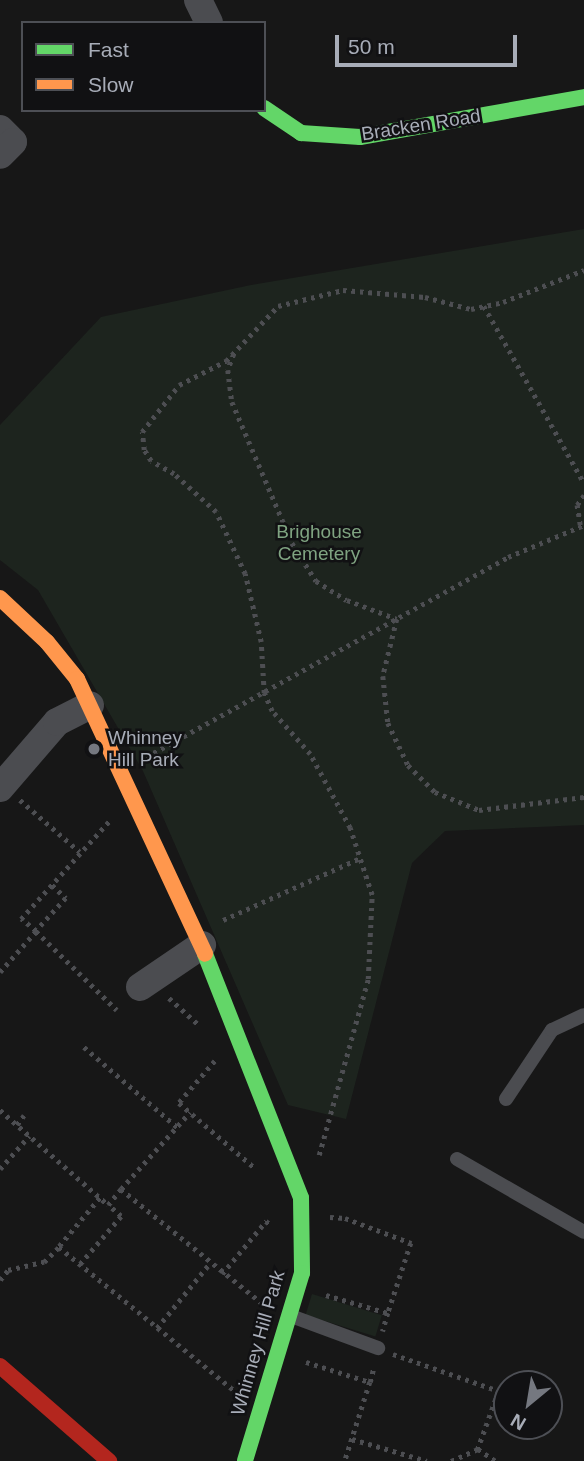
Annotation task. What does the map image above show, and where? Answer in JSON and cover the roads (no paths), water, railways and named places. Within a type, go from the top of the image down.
[{"type":"street","points":[[198,0],[208,21]]},
{"type":"street","name":"Bracken Road","points":[[266,109],[302,133],[360,137],[584,97]]},
{"type":"street","points":[[0,129],[13,142],[0,155]]},
{"type":"street","name":"Whinney Hill Park","points":[[0,598],[47,642],[77,679],[199,939],[301,1198],[302,1273],[245,1461]]},
{"type":"street","points":[[1,787],[57,722],[90,705]]},
{"type":"street","points":[[145,984],[199,939]]},
{"type":"street","points":[[0,1366],[109,1461]]},
{"type":"lane","points":[[506,1100],[552,1030],[584,1015]]},
{"type":"lane","points":[[457,1159],[584,1232]]},
{"type":"lane","points":[[289,1316],[378,1348]]},
{"type":"place","name":"Whinney Hill Park","points":[[94,749]]},
{"type":"park label","name":"Brighouse Cemetery","points":[[319,543]]}]
